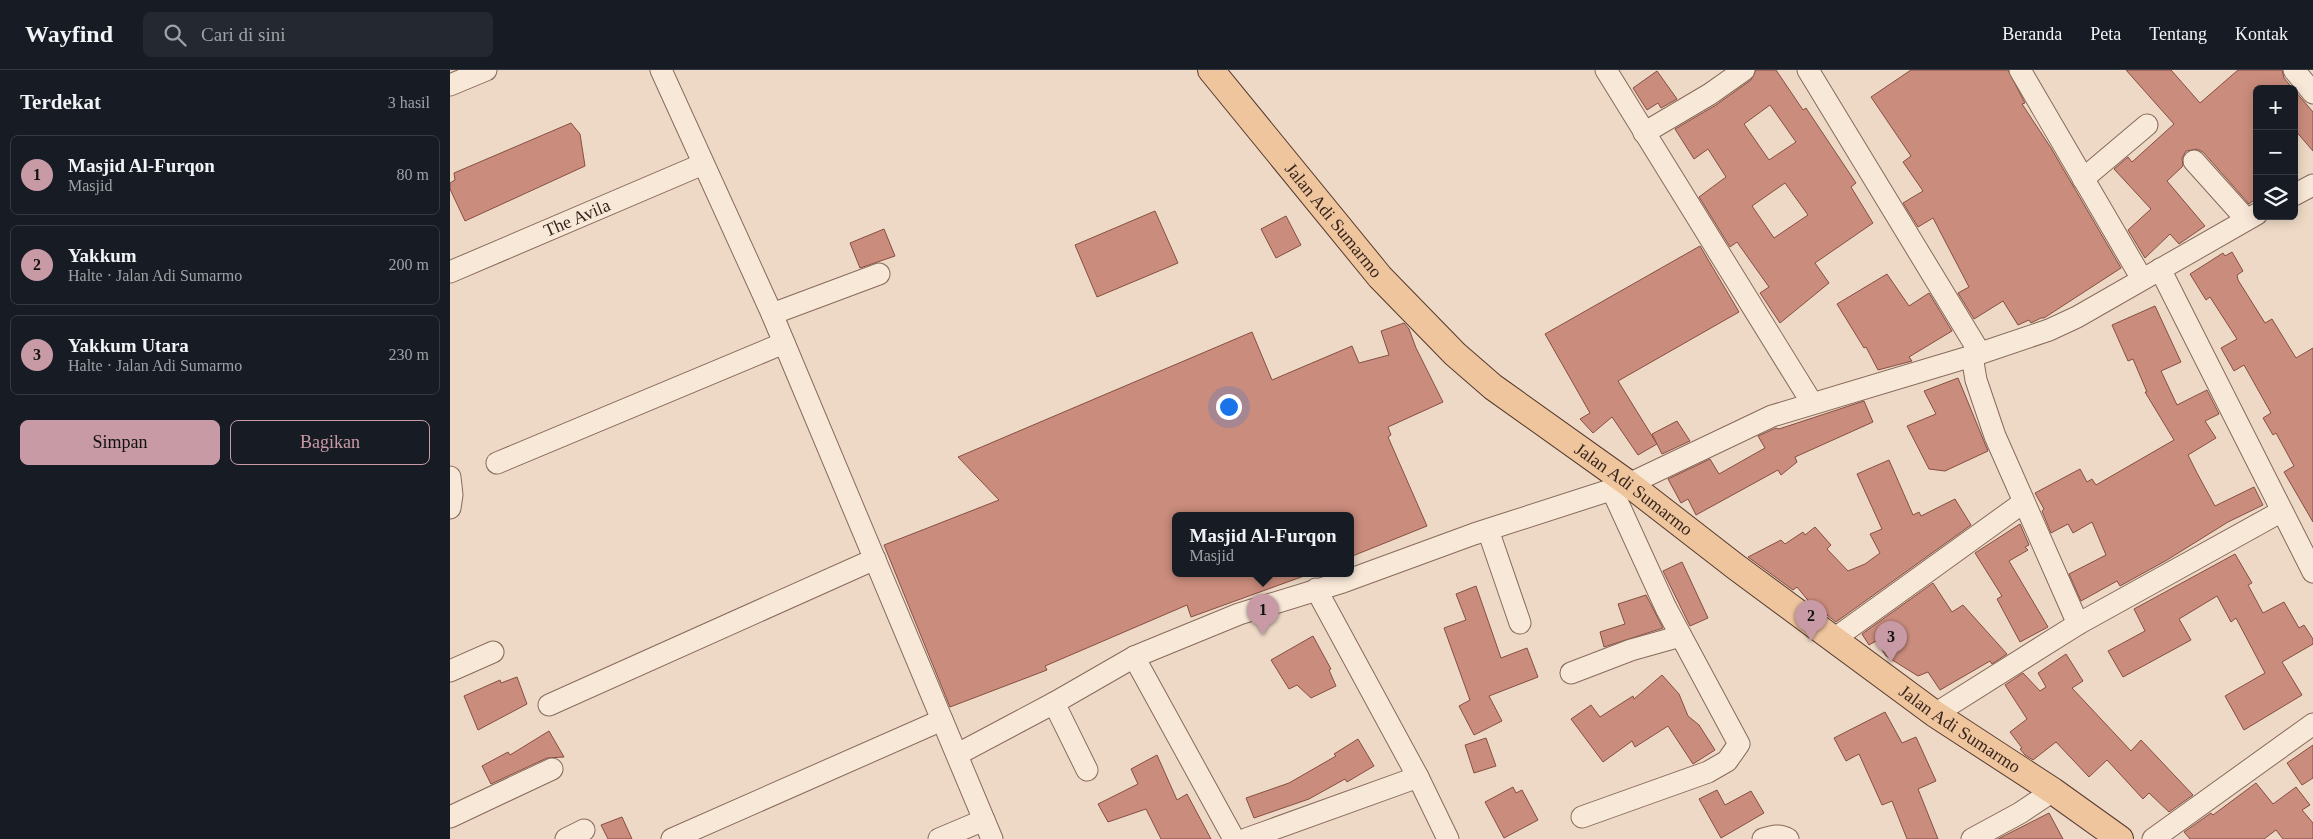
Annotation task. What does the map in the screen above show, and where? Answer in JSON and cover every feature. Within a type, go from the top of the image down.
[{"type":"main road","name":"Jalan Adi Sumarmo","points":[[1211,70],[1344,236],[1414,314],[1493,387],[1620,487],[1834,639],[1935,714],[2054,791],[2120,839]]},
{"type":"street","points":[[450,85],[486,70]]},
{"type":"street","points":[[661,70],[772,314],[988,829],[939,839]]},
{"type":"street","points":[[1606,70],[1812,404]]},
{"type":"street","points":[[1644,133],[1710,94],[1744,70]]},
{"type":"street","points":[[1808,70],[1976,354],[1976,380],[1995,436],[2078,624]]},
{"type":"street","points":[[2020,70],[2142,280]]},
{"type":"street","points":[[2294,70],[2313,93]]},
{"type":"street","points":[[2083,179],[2148,125]]},
{"type":"street","points":[[1354,576],[1620,487],[1772,416],[2049,330],[2142,280],[2252,217],[2194,161]]},
{"type":"street","name":"The Avila","points":[[450,272],[703,164]]},
{"type":"street","points":[[2298,193],[2313,185]]},
{"type":"street","points":[[2160,269],[2313,572]]},
{"type":"street","points":[[772,314],[879,274]]},
{"type":"street","points":[[497,463],[784,343]]},
{"type":"street","points":[[450,477],[452,495],[450,508]]},
{"type":"street","points":[[1582,816],[1708,772],[1726,761],[1739,744],[1666,608],[1620,487]]},
{"type":"street","points":[[1834,639],[2024,502]]},
{"type":"street","points":[[1935,714],[2078,624],[2282,511]]},
{"type":"street","points":[[1488,530],[1520,623]]},
{"type":"street","points":[[548,705],[875,559]]},
{"type":"street","points":[[958,754],[1134,657],[1239,614],[1351,577]]},
{"type":"street","points":[[1316,589],[1418,777],[1448,839]]},
{"type":"street","points":[[1571,674],[1631,650],[1681,636]]},
{"type":"street","points":[[450,671],[493,652]]},
{"type":"street","points":[[1134,657],[1234,839]]},
{"type":"street","points":[[1054,702],[1087,770]]},
{"type":"street","points":[[672,839],[942,720]]},
{"type":"street","points":[[2153,839],[2313,724]]},
{"type":"street","points":[[450,817],[552,769]]},
{"type":"street","points":[[1246,839],[1418,777]]},
{"type":"street","points":[[1980,837],[2054,791]]},
{"type":"street","points":[[1763,839],[1774,835],[1788,839]]},
{"type":"building","points":[[1756,70],[1776,70],[1803,110],[1806,108],[1856,183],[1851,187],[1873,223],[1815,263],[1829,283],[1780,323],[1760,293],[1769,287],[1737,242],[1730,247],[1699,197],[1726,177],[1708,149],[1694,159],[1675,129],[1716,105],[1751,80]],"holes":[[[1770,105],[1796,142],[1769,160],[1744,124]],[[1785,183],[1808,215],[1774,238],[1752,206]]]},
{"type":"building","points":[[1911,70],[2008,70],[2025,103],[2022,104],[2051,148],[2121,268],[2044,318],[2031,323],[2029,320],[2018,325],[2003,301],[1974,319],[1958,293],[1969,287],[1933,218],[1918,227],[1903,203],[1923,191],[1903,162],[1911,156],[1871,97]]},
{"type":"building","points":[[2126,70],[2171,70],[2200,103],[2238,70],[2282,70],[2284,78],[2290,85],[2253,85],[2253,201],[2249,204],[2203,152],[2197,149],[2186,151],[2182,158],[2183,166],[2167,181],[2205,226],[2179,244],[2170,234],[2145,258],[2128,230],[2151,209],[2114,169],[2128,157],[2132,162],[2174,124]]},
{"type":"building","points":[[1657,71],[1677,99],[1661,108],[1658,103],[1647,110],[1633,88]]},
{"type":"building","points":[[2298,95],[2313,112],[2313,151],[2298,134]]},
{"type":"building","points":[[571,123],[580,134],[585,166],[465,221],[450,189],[450,183],[455,180],[454,173]]},
{"type":"building","points":[[1155,211],[1178,263],[1097,297],[1075,245]]},
{"type":"building","points":[[1286,216],[1301,245],[1276,258],[1261,229]]},
{"type":"building","points":[[884,229],[895,256],[860,268],[850,243]]},
{"type":"building","points":[[1700,246],[1739,312],[1618,381],[1657,444],[1638,455],[1612,417],[1593,433],[1580,419],[1590,413],[1545,334]]},
{"type":"building","points":[[2232,252],[2243,271],[2237,275],[2238,280],[2265,323],[2272,319],[2296,358],[2313,348],[2313,522],[2284,472],[2294,466],[2276,433],[2273,435],[2263,418],[2271,413],[2244,365],[2234,371],[2221,348],[2237,339],[2210,297],[2206,300],[2190,274],[2223,253],[2225,256]]},
{"type":"building","points":[[1887,274],[1909,306],[1929,293],[1952,331],[1909,357],[1912,361],[1878,370],[1866,347],[1864,348],[1837,304]]},
{"type":"building","points":[[2155,306],[2181,362],[2161,371],[2177,405],[2207,390],[2219,414],[2205,421],[2216,438],[2188,455],[2197,473],[2215,506],[2254,487],[2263,505],[2228,522],[2167,560],[2120,586],[2117,581],[2081,601],[2069,574],[2106,555],[2092,522],[2073,533],[2068,524],[2051,533],[2042,511],[2044,509],[2035,493],[2080,469],[2087,482],[2092,479],[2096,485],[2174,440],[2145,392],[2147,392],[2133,359],[2128,361],[2112,325]]},
{"type":"building","points":[[1404,323],[1409,329],[1416,348],[1443,402],[1388,427],[1391,435],[1388,437],[1427,526],[1354,555],[1354,512],[1172,512],[1172,577],[1301,577],[1191,617],[1187,605],[1045,666],[1047,670],[950,707],[884,545],[999,500],[958,457],[1252,332],[1272,380],[1352,346],[1359,363],[1389,355],[1381,331]]},
{"type":"building","points":[[1958,378],[1988,451],[1945,471],[1929,469],[1907,426],[1936,414],[1924,391]]},
{"type":"building","points":[[1864,401],[1873,422],[1795,457],[1797,462],[1781,475],[1778,470],[1696,515],[1688,499],[1681,503],[1668,479],[1710,459],[1719,474],[1765,448],[1758,436],[1776,428],[1779,429]]},
{"type":"building","points":[[1677,421],[1690,441],[1662,454],[1652,434]]},
{"type":"building","points":[[1889,460],[1913,515],[1919,512],[1921,516],[1955,499],[1971,525],[1836,622],[1827,615],[1816,601],[1811,604],[1797,587],[1793,590],[1748,557],[1781,540],[1785,544],[1803,532],[1805,535],[1815,527],[1831,545],[1827,549],[1848,571],[1865,564],[1880,553],[1870,534],[1882,529],[1857,474]]},
{"type":"building","points":[[2020,524],[2029,545],[2025,547],[2028,550],[2009,561],[2048,627],[2020,642],[1997,599],[2002,596],[1975,553]]},
{"type":"building","points":[[2235,554],[2252,583],[2248,585],[2263,613],[2284,602],[2299,628],[2304,625],[2313,639],[2313,644],[2282,662],[2302,695],[2244,730],[2225,696],[2265,673],[2236,618],[2231,622],[2217,596],[2179,619],[2191,640],[2123,677],[2108,651],[2145,631],[2134,609]]},
{"type":"building","points":[[1682,562],[1708,618],[1690,626],[1663,571]]},
{"type":"building","points":[[1933,583],[1952,612],[1963,605],[2007,654],[1992,664],[1990,661],[1940,690],[1928,672],[1918,676],[1886,656],[1876,641],[1869,645],[1862,634]]},
{"type":"building","points":[[1476,586],[1501,658],[1527,648],[1538,677],[1489,696],[1502,721],[1474,735],[1459,706],[1470,700],[1444,628],[1466,620],[1456,594]]},
{"type":"building","points":[[1646,595],[1663,628],[1604,647],[1600,632],[1625,624],[1618,604]]},
{"type":"building","points":[[1313,636],[1331,669],[1329,670],[1336,686],[1311,698],[1297,685],[1289,689],[1271,660]]},
{"type":"building","points":[[2066,654],[2083,681],[2072,688],[2131,751],[2141,740],[2193,795],[2169,812],[2149,793],[2143,799],[2107,760],[2089,777],[2056,742],[2033,760],[2025,755],[2010,732],[2027,719],[2005,685],[2023,673],[2040,691],[2046,687],[2038,673]]},
{"type":"building","points":[[1662,675],[1679,694],[1688,716],[1699,725],[1715,750],[1693,764],[1668,726],[1635,747],[1632,741],[1603,762],[1571,719],[1591,705],[1600,717],[1633,696],[1634,699]]},
{"type":"building","points":[[517,677],[527,704],[478,730],[464,696],[500,680],[501,683]]},
{"type":"building","points":[[1885,712],[1902,743],[1916,737],[1936,781],[1918,789],[1938,839],[1907,839],[1892,801],[1882,805],[1859,754],[1846,761],[1834,738]]},
{"type":"building","points":[[549,731],[564,757],[547,758],[491,784],[482,766],[508,752],[510,755]]},
{"type":"building","points":[[1486,738],[1496,766],[1474,773],[1465,745]]},
{"type":"building","points":[[1358,739],[1374,766],[1347,782],[1345,779],[1309,799],[1254,818],[1246,798],[1289,783],[1336,756],[1334,754]]},
{"type":"building","points":[[2313,745],[2313,778],[2302,785],[2287,763]]},
{"type":"building","points":[[1157,755],[1177,800],[1187,794],[1211,839],[1161,839],[1146,809],[1108,822],[1098,804],[1138,784],[1131,769]]},
{"type":"building","points":[[2256,783],[2273,804],[2296,787],[2310,805],[2302,810],[2313,823],[2313,839],[2283,839],[2276,830],[2264,839],[2190,839],[2184,832],[2211,813],[2213,815]]},
{"type":"building","points":[[1513,787],[1516,793],[1522,790],[1538,820],[1504,838],[1485,802]]},
{"type":"building","points":[[1717,790],[1725,805],[1751,791],[1764,813],[1721,838],[1699,799]]},
{"type":"building","points":[[2049,813],[2063,839],[1998,839]]},
{"type":"building","points":[[622,817],[632,839],[608,839],[601,825]]},
{"type":"place","name":"Masjid Al-Furqon","points":[[1263,635]]},
{"type":"place","name":"Yakkum","points":[[1811,641]]},
{"type":"place","name":"Yakkum Utara","points":[[1891,662]]}]
